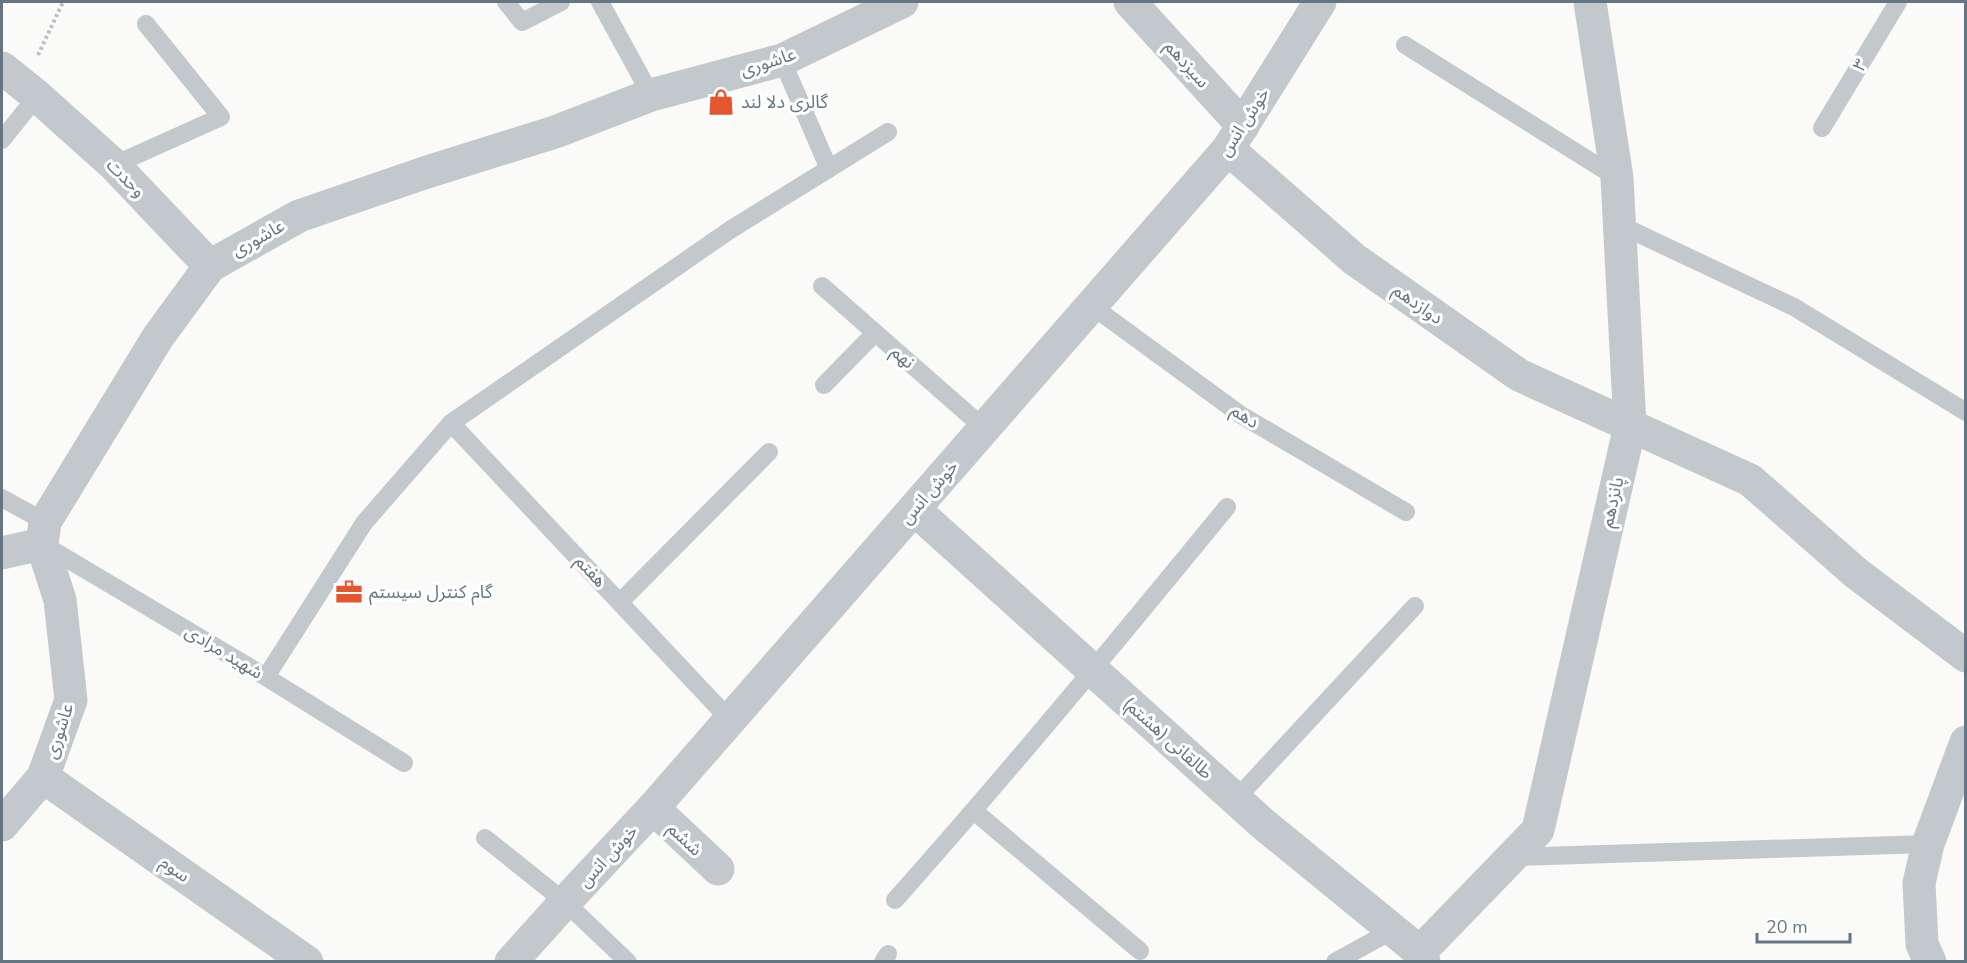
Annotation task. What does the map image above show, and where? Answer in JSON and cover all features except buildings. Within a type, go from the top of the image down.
[{"type":"street","name":"عاشوری","points":[[2,825],[43,777],[71,700],[60,600],[44,533],[158,337],[210,266],[299,216],[424,173],[555,132],[651,95],[782,60],[902,2]]},
{"type":"street","name":"سیزدهم","points":[[1130,2],[1236,138]]},
{"type":"street","name":"خوش انس","points":[[512,962],[653,808],[1236,138],[1320,2]]},
{"type":"street","name":"پانزدهم","points":[[1422,957],[1538,830],[1630,426],[1617,178],[1590,2]]},
{"type":"street","name":"وحدت","points":[[21,83],[114,165],[210,266]]},
{"type":"street","name":"دوازدهم","points":[[1236,138],[1354,259],[1519,375],[1750,480],[1856,573],[1965,656]]},
{"type":"street","name":"طالقانی (هشتم)","points":[[914,509],[1262,823],[1393,930],[1422,957]]},
{"type":"street","points":[[2,553],[44,533]]},
{"type":"street","points":[[1930,962],[1922,944],[1919,883],[1928,844],[1965,742]]},
{"type":"street","name":"سوم","points":[[43,777],[306,962]]},
{"type":"street","name":"ششم","points":[[653,808],[717,869]]},
{"type":"lane","points":[[506,2],[522,22],[561,2]]},
{"type":"lane","points":[[600,2],[651,95]]},
{"type":"lane","name":"۳","points":[[1822,128],[1898,2]]},
{"type":"lane","points":[[114,165],[220,117],[146,24]]},
{"type":"lane","points":[[1405,45],[1617,178]]},
{"type":"lane","points":[[782,60],[829,169]]},
{"type":"lane","points":[[2,140],[21,83]]},
{"type":"lane","points":[[266,677],[364,523],[451,423],[730,230],[888,132]]},
{"type":"lane","points":[[1620,225],[1794,307],[1965,412]]},
{"type":"lane","name":"نهم","points":[[822,286],[985,429]]},
{"type":"lane","name":"دهم","points":[[1092,306],[1241,415],[1406,512]]},
{"type":"lane","points":[[824,385],[875,333]]},
{"type":"lane","name":"هفتم","points":[[451,423],[730,720]]},
{"type":"lane","points":[[620,602],[769,452]]},
{"type":"lane","name":"شهید مرادی","points":[[2,498],[44,533],[266,677],[404,763]]},
{"type":"lane","points":[[895,900],[974,811],[1227,507]]},
{"type":"lane","points":[[1236,799],[1415,606]]},
{"type":"lane","points":[[974,811],[1140,951]]},
{"type":"lane","points":[[485,838],[565,902],[628,962]]},
{"type":"lane","points":[[1512,857],[1928,844]]},
{"type":"lane","points":[[1335,962],[1393,930]]},
{"type":"path","points":[[21,83],[63,2]]},
{"type":"place","name":"گالری دلا لند","points":[[721,102]]},
{"type":"place","name":"گام کنترل سیستم","points":[[349,592]]}]
